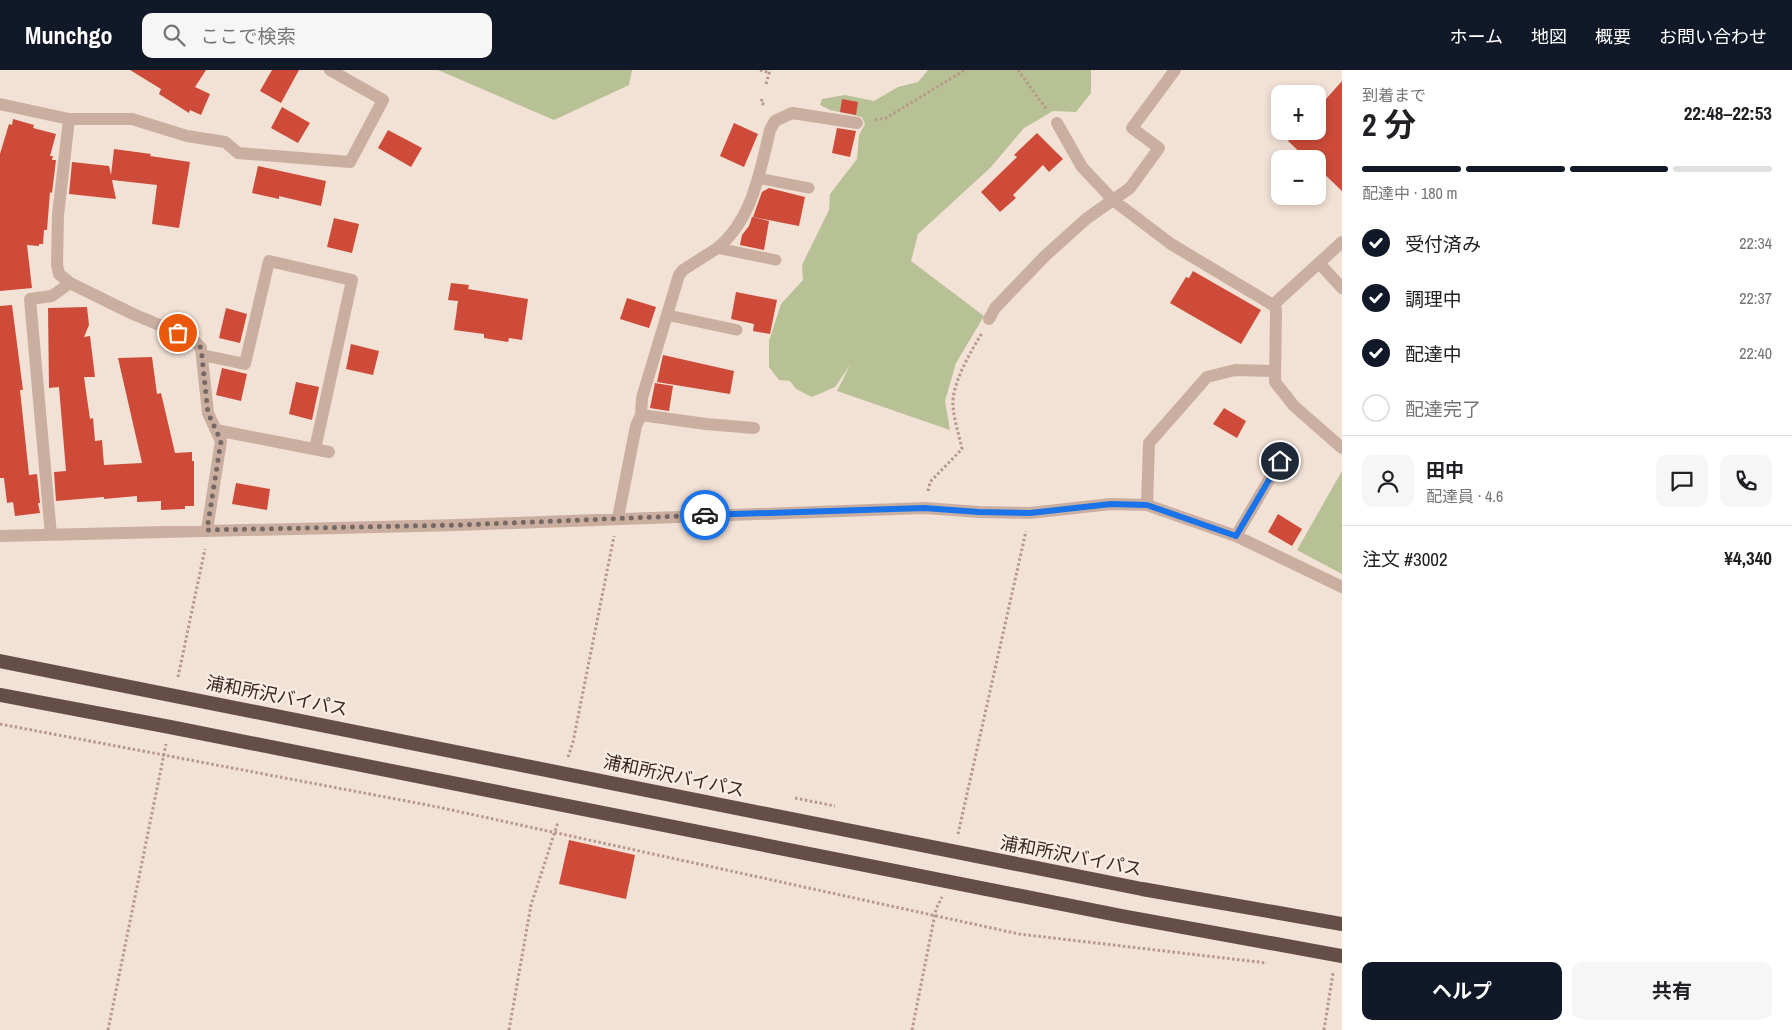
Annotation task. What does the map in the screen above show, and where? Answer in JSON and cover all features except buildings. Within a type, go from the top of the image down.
[{"type":"highway","name":"浦和所沢バイパス","points":[[0,662],[564,772],[1142,889],[1342,924]]},
{"type":"highway","points":[[0,695],[1122,916],[1342,956]]},
{"type":"street","points":[[1,107],[69,119],[132,119],[186,136],[225,142],[238,153],[350,162],[383,100],[330,70]]},
{"type":"street","points":[[989,319],[995,308],[1045,256],[1086,219],[1130,188],[1159,148],[1132,128],[1175,70]]},
{"type":"street","points":[[618,518],[636,426],[641,415],[642,398],[679,275],[683,270],[717,248],[738,225],[750,202],[770,130],[775,121],[784,115],[792,113],[857,123]]},
{"type":"street","points":[[69,119],[58,215],[57,265],[59,274],[70,283],[133,314],[193,339],[201,348],[208,413],[221,441],[207,530]]},
{"type":"street","points":[[1056,123],[1082,167],[1113,200],[1171,244],[1276,308],[1275,382],[1294,406],[1342,448]]},
{"type":"street","points":[[1273,305],[1342,242]]},
{"type":"street","points":[[202,355],[245,364],[269,261],[352,280],[314,449]]},
{"type":"street","points":[[1319,263],[1342,288]]},
{"type":"street","points":[[51,535],[30,299],[52,296],[70,283]]},
{"type":"street","points":[[1147,505],[1149,443],[1207,376],[1235,370],[1274,371]]},
{"type":"street","points":[[641,415],[706,424],[754,428]]},
{"type":"street","points":[[216,430],[330,452]]},
{"type":"street","points":[[1236,536],[1280,461]]},
{"type":"street","points":[[0,536],[458,525],[924,508],[1030,513],[1111,504],[1147,505],[1236,536],[1342,587]]},
{"type":"lane","points":[[758,178],[809,188]]},
{"type":"lane","points":[[717,248],[776,260]]},
{"type":"lane","points":[[667,315],[737,330]]},
{"type":"path","points":[[760,70],[770,71],[766,84]]},
{"type":"path","points":[[857,123],[886,118],[965,70]]},
{"type":"path","points":[[1018,70],[1056,123]]},
{"type":"path","points":[[924,508],[930,482],[962,449],[952,404],[956,387],[969,355],[989,319]]},
{"type":"path","points":[[955,852],[1030,513]]},
{"type":"path","points":[[564,772],[574,742],[618,518]]},
{"type":"path","points":[[174,695],[207,530]]},
{"type":"path","points":[[0,724],[438,807],[1019,934],[1275,964]]},
{"type":"path","points":[[108,1030],[170,727]]},
{"type":"path","points":[[509,1030],[531,905],[564,806]]},
{"type":"path","points":[[912,1030],[936,909],[951,882]]},
{"type":"path","points":[[1324,970],[1342,973]]},
{"type":"path","points":[[1324,1030],[1334,971]]},
{"type":"green space","points":[[438,70],[632,70],[629,85],[554,120]]},
{"type":"green space","points":[[928,70],[1091,70],[1091,93],[1076,112],[1053,111],[1024,128],[991,167],[918,234],[911,261],[984,316],[956,363],[945,401],[950,430],[837,391],[850,365],[835,387],[812,397],[796,389],[790,381],[779,380],[769,367],[769,341],[781,304],[803,280],[802,265],[829,210],[830,194],[857,159],[859,135],[865,124],[862,117],[830,110],[820,105],[822,99],[845,95],[874,101],[898,87],[918,82]]},
{"type":"green space","points":[[1342,471],[1342,574],[1297,550]]},
{"type":"way so far","points":[[178,333],[193,339],[201,348],[208,413],[221,441],[207,530],[458,525],[705,515]]},
{"type":"route","points":[[705,515],[924,508],[1030,513],[1111,504],[1147,505],[1184,516],[1236,536],[1280,461]]}]
